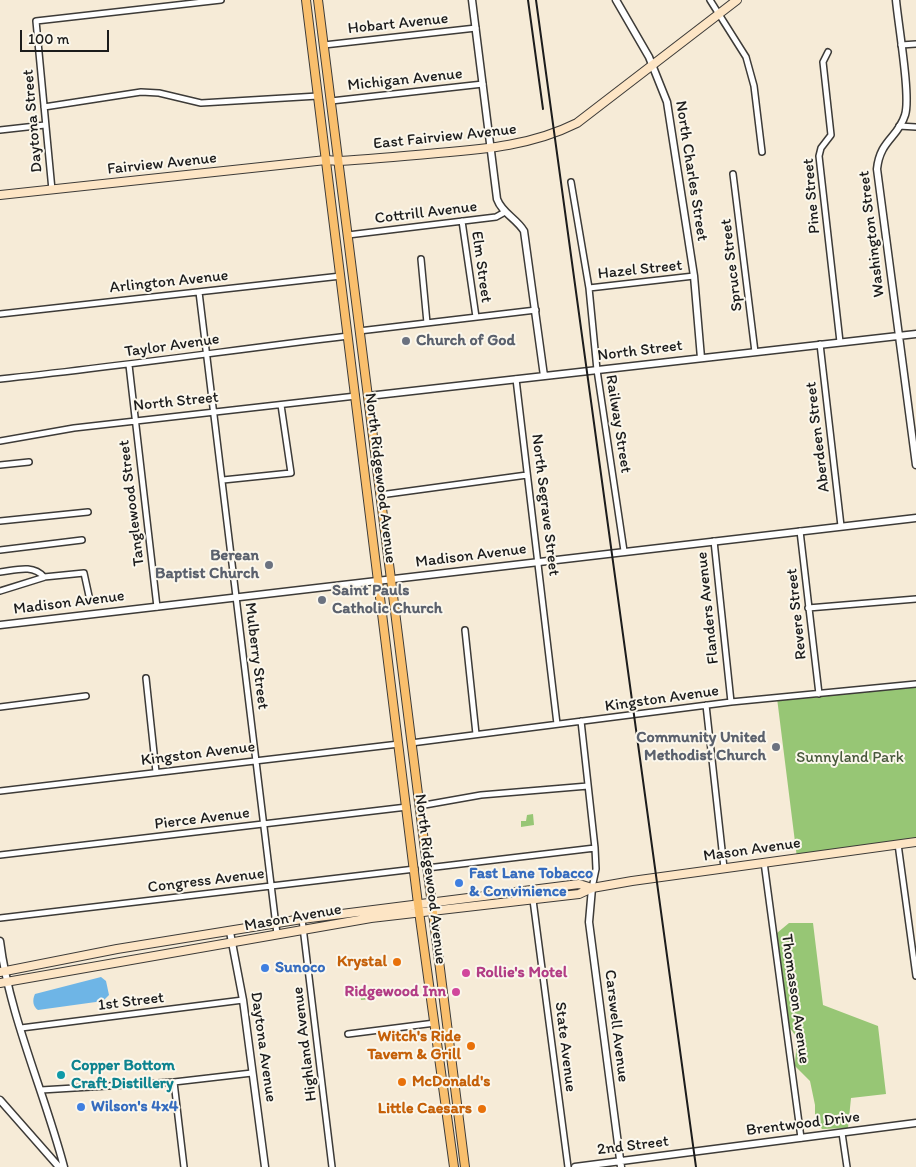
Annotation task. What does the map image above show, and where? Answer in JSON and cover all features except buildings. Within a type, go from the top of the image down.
[{"type":"main road","name":"North Ridgewood Avenue","points":[[306,0],[419,908],[454,1167]]},
{"type":"main road","name":"North Ridgewood Avenue","points":[[318,0],[465,1167]]},
{"type":"main road","name":"East Fairview Avenue","points":[[326,160],[338,162],[491,148],[525,143],[564,130],[604,103],[737,0]]},
{"type":"main road","name":"Fairview Avenue","points":[[0,195],[326,160]]},
{"type":"main road","points":[[341,276],[348,280],[354,288]]},
{"type":"main road","name":"Mason Avenue","points":[[2,970],[302,919],[533,900],[581,894],[592,888],[764,862],[916,842]]},
{"type":"main road","name":"Mason Avenue","points":[[431,908],[579,884],[592,888]]},
{"type":"main road","name":"Mason Avenue","points":[[3,982],[304,930],[419,908]]},
{"type":"street","name":"Daytona Street","points":[[52,190],[36,21],[221,0]]},
{"type":"street","points":[[472,0],[497,199],[505,212],[518,222],[524,231],[544,376]]},
{"type":"street","name":"North Charles Street","points":[[616,0],[638,34],[653,64],[663,87],[671,120],[694,276],[701,358]]},
{"type":"street","points":[[710,0],[746,57],[754,86],[762,152]]},
{"type":"street","points":[[896,0],[906,108],[900,126],[916,127]]},
{"type":"street","name":"Hobart Avenue","points":[[324,45],[476,28]]},
{"type":"street","points":[[901,45],[916,44]]},
{"type":"street","name":"Pine Street","points":[[828,52],[824,62],[831,136],[821,148],[819,156],[840,342]]},
{"type":"street","name":"Michigan Avenue","points":[[331,101],[482,84]]},
{"type":"street","points":[[44,107],[141,92],[159,93],[202,103],[318,96]]},
{"type":"street","points":[[0,130],[45,126]]},
{"type":"street","name":"Washington Street","points":[[900,126],[884,144],[878,155],[877,169],[916,465]]},
{"type":"street","name":"Spruce Street","points":[[733,174],[755,352]]},
{"type":"street","name":"Railway Street","points":[[570,182],[589,288],[597,370],[624,552]]},
{"type":"street","name":"Cottrill Avenue","points":[[348,235],[496,217],[505,212]]},
{"type":"street","name":"Elm Street","points":[[462,221],[476,317]]},
{"type":"street","points":[[421,259],[427,322]]},
{"type":"street","name":"Arlington Avenue","points":[[0,314],[341,276]]},
{"type":"street","name":"Hazel Street","points":[[589,288],[694,276]]},
{"type":"street","name":"Mulberry Street","points":[[199,292],[224,480],[236,598],[265,824],[276,934]]},
{"type":"street","points":[[359,331],[536,310]]},
{"type":"street","name":"North Street","points":[[368,396],[916,334]]},
{"type":"street","name":"Taylor Avenue","points":[[0,379],[129,365],[206,353],[348,336]]},
{"type":"street","name":"Aberdeen Street","points":[[820,344],[841,526]]},
{"type":"street","name":"Tanglewood Street","points":[[129,365],[157,607]]},
{"type":"street","name":"North Segrave Street","points":[[516,379],[557,724]]},
{"type":"street","name":"North Street","points":[[0,441],[135,420],[356,396]]},
{"type":"street","points":[[224,480],[291,473],[281,405]]},
{"type":"street","points":[[0,465],[29,462]]},
{"type":"street","points":[[380,495],[528,475]]},
{"type":"street","points":[[0,522],[88,512]]},
{"type":"street","name":"Madison Avenue","points":[[0,625],[916,518]]},
{"type":"street","name":"Revere Street","points":[[800,531],[819,694]]},
{"type":"street","points":[[0,550],[82,540]]},
{"type":"street","name":"Flanders Avenue","points":[[714,541],[731,702]]},
{"type":"street","points":[[0,572],[30,568],[39,571],[46,577]]},
{"type":"street","points":[[0,591],[46,577],[84,573],[89,596]]},
{"type":"street","points":[[808,608],[916,599]]},
{"type":"street","points":[[465,630],[476,734]]},
{"type":"street","points":[[146,678],[156,772]]},
{"type":"street","name":"Kingston Avenue","points":[[411,743],[731,702],[916,684]]},
{"type":"street","points":[[0,707],[86,696]]},
{"type":"street","points":[[706,705],[724,868]]},
{"type":"street","points":[[581,722],[595,848],[596,869],[592,888]]},
{"type":"street","name":"Kingston Avenue","points":[[0,791],[399,744]]},
{"type":"street","points":[[419,806],[482,796],[588,786]]},
{"type":"street","name":"Pierce Avenue","points":[[0,855],[407,807]]},
{"type":"street","points":[[898,844],[916,976]]},
{"type":"street","points":[[427,868],[595,848]]},
{"type":"street","name":"Thomasson Avenue","points":[[764,862],[801,1138]]},
{"type":"street","name":"Congress Avenue","points":[[0,918],[415,869]]},
{"type":"street","name":"Carswell Avenue","points":[[592,888],[589,922],[621,1164]]},
{"type":"street","name":"State Avenue","points":[[533,900],[568,1167]]},
{"type":"street","name":"Highland Avenue","points":[[302,919],[332,1167]]},
{"type":"street","name":"Daytona Avenue","points":[[230,932],[244,1000],[265,1167]]},
{"type":"street","points":[[0,941],[3,982],[21,1028],[64,1167]]},
{"type":"street","name":"1st Street","points":[[21,1028],[244,1000]]},
{"type":"street","points":[[348,1034],[435,1023]]},
{"type":"street","points":[[41,1090],[174,1082],[252,1073]]},
{"type":"street","points":[[174,1082],[184,1167]]},
{"type":"street","points":[[0,1100],[59,1167]]},
{"type":"street","name":"Brentwood Drive","points":[[694,1152],[916,1123]]},
{"type":"street","points":[[842,1133],[847,1167]]},
{"type":"street","name":"2nd Street","points":[[575,1167],[621,1164],[694,1152]]},
{"type":"green space","name":"Sunnyland Park","points":[[916,684],[916,842],[797,858],[777,698]]},
{"type":"green space","points":[[533,814],[534,825],[521,827],[521,821],[526,821],[527,815]]},
{"type":"green space","points":[[789,923],[813,923],[823,1005],[878,1026],[886,1094],[851,1098],[848,1128],[822,1129],[815,1121],[815,1105],[810,1081],[795,1066],[796,1040],[789,1028],[777,933]]},
{"type":"green space","points":[[373,990],[374,999],[361,1000],[360,992]]},
{"type":"water","points":[[101,977],[106,981],[109,995],[103,1001],[38,1010],[34,1005],[35,994]]},
{"type":"railway","points":[[528,0],[543,109]]},
{"type":"railway","points":[[536,0],[696,1167]]},
{"type":"place","name":"Church of God","points":[[406,341]]},
{"type":"place","name":"Berean Baptist Church","points":[[269,565]]},
{"type":"place","name":"Saint Pauls Catholic Church","points":[[322,600]]},
{"type":"place","name":"Community United Methodist Church","points":[[776,747]]},
{"type":"place","name":"Fast Lane Tobacco & Convinience","points":[[459,883]]},
{"type":"place","name":"Krystal","points":[[397,962]]},
{"type":"place","name":"Sunoco","points":[[265,968]]},
{"type":"place","name":"Rollie's Motel","points":[[466,973]]},
{"type":"place","name":"Ridgewood Inn","points":[[456,992]]},
{"type":"place","name":"Witch's Ride Tavern & Grill","points":[[471,1046]]},
{"type":"place","name":"Copper Bottom Craft Distillery","points":[[61,1075]]},
{"type":"place","name":"McDonald's","points":[[402,1082]]},
{"type":"place","name":"Wilson's 4x4","points":[[81,1107]]},
{"type":"place","name":"Little Caesars","points":[[482,1109]]}]
